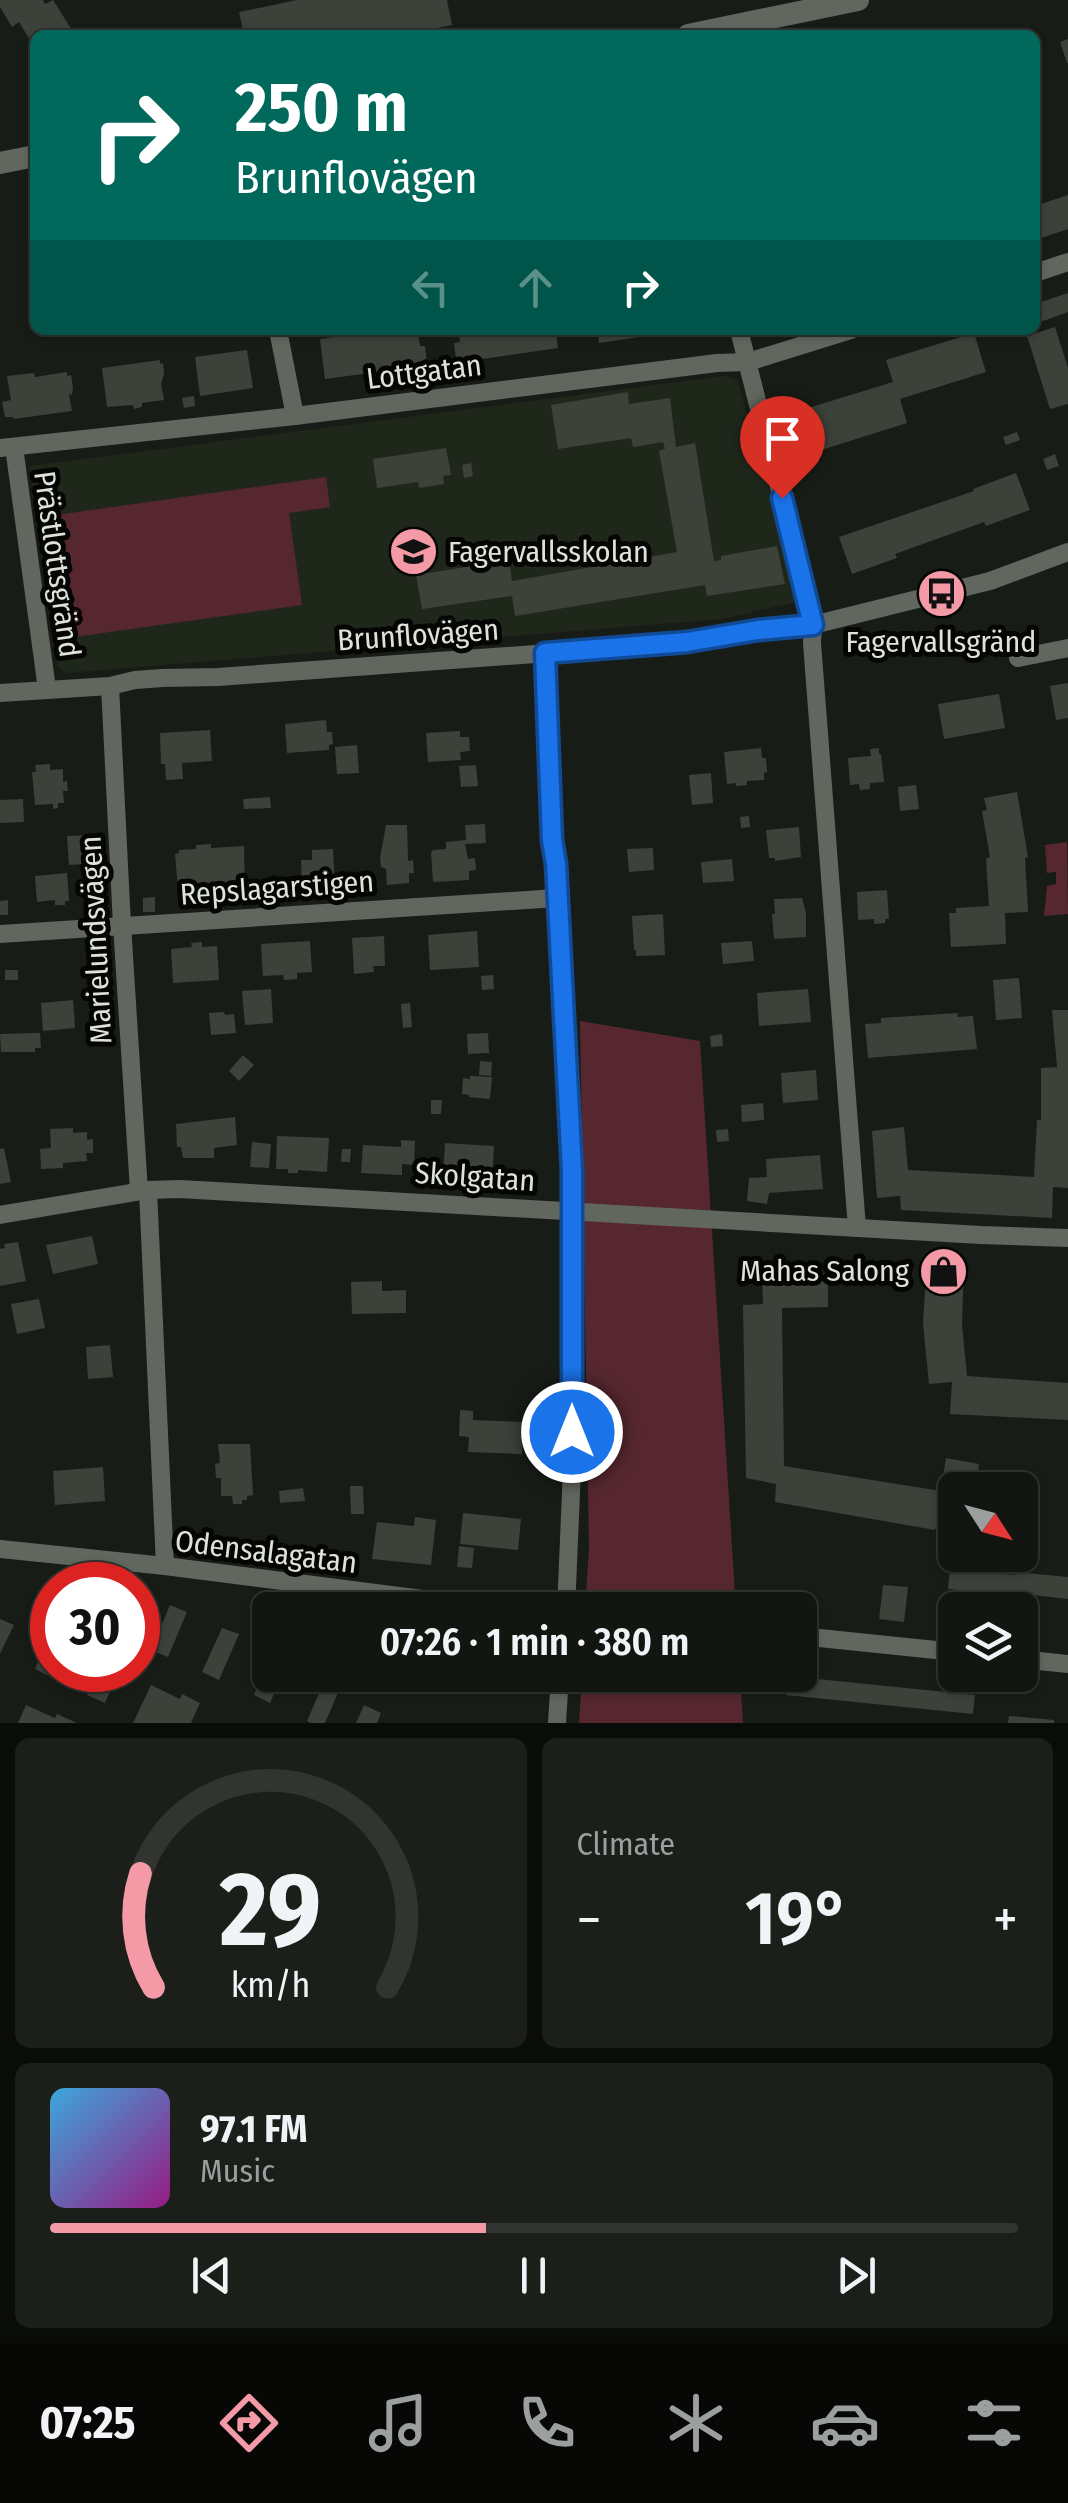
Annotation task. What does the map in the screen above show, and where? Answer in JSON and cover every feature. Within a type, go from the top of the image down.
[{"type":"main road","points":[[712,30],[858,0]]},
{"type":"main road","points":[[0,163],[30,157]]},
{"type":"street","points":[[1040,271],[1068,262]]},
{"type":"street","points":[[279,335],[295,416]]},
{"type":"street","points":[[740,335],[813,625],[857,1228]]},
{"type":"street","name":"Lottgatan","points":[[7,447],[295,416],[717,362],[748,362],[835,335]]},
{"type":"street","name":"Prästlottsgränd","points":[[7,447],[46,689]]},
{"type":"street","name":"Brunflovägen","points":[[0,692],[687,642],[813,625],[990,581],[1068,552]]},
{"type":"street","points":[[1018,658],[1068,648]]},
{"type":"street","points":[[545,653],[573,1212],[572,1469],[567,1592]]},
{"type":"street","name":"Marielundsvägen","points":[[110,686],[165,1566]]},
{"type":"street","name":"Repslagarstigen","points":[[0,934],[557,898]]},
{"type":"street","name":"Skolgatan","points":[[0,1215],[143,1191],[231,1191],[1068,1238]]},
{"type":"street","name":"Odensalagatan","points":[[0,1550],[367,1592]]},
{"type":"street","points":[[817,1638],[938,1650]]},
{"type":"street","points":[[1038,1661],[1068,1664]]},
{"type":"street","points":[[557,1723],[559,1692]]},
{"type":"shaded area","name":"Fagervallsskolan","points":[[725,376],[737,380],[773,501],[795,602],[722,619],[66,673],[58,667],[30,466]]},
{"type":"shaded area","points":[[326,477],[330,507],[289,513],[302,605],[67,638],[49,516]]},
{"type":"shaded area","points":[[1067,842],[1068,914],[1044,916],[1047,886],[1056,884],[1056,872],[1047,873],[1045,845]]},
{"type":"shaded area","points":[[580,1021],[700,1041],[735,1592],[586,1592],[589,1549]]},
{"type":"shaded area","points":[[581,1692],[741,1692],[743,1723],[579,1723]]},
{"type":"building","points":[[0,0],[43,0],[45,4],[53,0],[72,30],[30,30],[30,40],[19,22],[12,27]]},
{"type":"building","points":[[297,0],[447,0],[452,25],[427,30],[243,30],[239,12]]},
{"type":"building","points":[[1068,39],[1068,63],[1067,63],[1060,42]]},
{"type":"building","points":[[1068,195],[1068,229],[1040,238],[1040,204]]},
{"type":"building","points":[[1068,293],[1068,312],[1040,322],[1040,302]]},
{"type":"building","points":[[1055,327],[1068,368],[1068,404],[1050,409],[1027,336],[1040,335]]},
{"type":"building","points":[[419,335],[427,363],[325,379],[320,339]]},
{"type":"building","points":[[459,335],[557,335],[558,348],[462,362],[456,359],[454,343],[460,342]]},
{"type":"building","points":[[598,335],[654,335],[599,343]]},
{"type":"building","points":[[975,335],[986,372],[900,399],[907,423],[818,451],[805,409],[893,382],[886,360]]},
{"type":"building","points":[[247,350],[253,388],[200,396],[195,357]]},
{"type":"building","points":[[160,360],[164,400],[142,403],[142,407],[134,409],[133,405],[107,407],[102,368]]},
{"type":"building","points":[[67,372],[73,387],[72,395],[69,394],[72,411],[5,417],[2,402],[11,400],[7,376]]},
{"type":"building","points":[[628,392],[629,404],[670,398],[676,447],[695,443],[714,561],[721,560],[721,556],[777,546],[785,584],[707,596],[705,585],[515,616],[512,596],[422,609],[416,575],[509,560],[512,581],[677,552],[659,451],[665,449],[663,442],[633,447],[631,438],[558,449],[551,405]]},
{"type":"building","points":[[194,396],[195,406],[184,408],[182,398]]},
{"type":"building","points":[[1017,432],[1020,440],[1006,445],[1003,437]]},
{"type":"building","points":[[446,448],[451,475],[443,476],[444,484],[419,488],[418,482],[377,488],[373,459]]},
{"type":"building","points":[[1055,454],[1059,466],[1047,470],[1043,459]]},
{"type":"building","points":[[471,463],[473,476],[464,478],[462,465]]},
{"type":"building","points":[[1016,473],[1030,510],[895,554],[897,558],[852,574],[839,537]]},
{"type":"building","points":[[1068,683],[1068,718],[1056,720],[1050,686]]},
{"type":"building","points":[[999,694],[1005,728],[944,739],[938,704]]},
{"type":"building","points":[[326,720],[327,732],[332,732],[329,750],[287,753],[285,724]]},
{"type":"building","points":[[210,730],[212,761],[182,763],[183,779],[166,780],[160,733]]},
{"type":"building","points":[[460,731],[460,737],[469,737],[470,751],[460,752],[461,760],[428,762],[426,733]]},
{"type":"building","points":[[357,745],[359,773],[337,774],[335,747]]},
{"type":"building","points":[[761,748],[762,758],[766,758],[764,780],[747,781],[747,785],[727,784],[724,752]]},
{"type":"building","points":[[879,748],[884,782],[870,783],[870,789],[860,790],[859,784],[850,785],[848,758],[871,756],[870,749]]},
{"type":"building","points":[[50,764],[50,770],[63,769],[68,791],[63,791],[64,803],[53,809],[53,804],[35,805],[32,772],[36,772],[35,765]]},
{"type":"building","points":[[476,765],[478,786],[461,787],[459,766]]},
{"type":"building","points":[[711,773],[713,803],[692,805],[689,775]]},
{"type":"building","points":[[916,785],[919,809],[900,811],[898,787]]},
{"type":"building","points":[[1017,792],[1028,857],[1028,912],[1005,913],[1006,944],[951,947],[949,913],[956,913],[956,908],[989,906],[986,859],[990,857],[982,811],[987,810],[984,798]]},
{"type":"building","points":[[270,797],[271,808],[244,809],[243,799]]},
{"type":"building","points":[[23,799],[24,822],[0,823],[0,800]]},
{"type":"building","points":[[749,816],[750,827],[741,828],[740,817]]},
{"type":"building","points":[[485,824],[486,843],[465,844],[468,859],[475,858],[476,870],[469,871],[469,880],[433,882],[433,850],[446,849],[446,842],[466,840],[465,825]]},
{"type":"building","points":[[386,825],[407,825],[408,861],[413,860],[414,873],[409,873],[409,883],[387,885],[386,869],[381,867],[380,858]]},
{"type":"building","points":[[799,827],[801,857],[775,861],[769,858],[766,830]]},
{"type":"building","points":[[93,835],[95,863],[69,865],[67,836]]},
{"type":"building","points":[[211,844],[211,848],[244,846],[245,892],[181,895],[175,854],[196,849],[196,845]]},
{"type":"building","points":[[653,848],[654,870],[629,872],[627,849]]},
{"type":"building","points":[[333,849],[335,887],[322,888],[323,892],[302,888],[301,860],[312,860],[312,850]]},
{"type":"building","points":[[732,859],[734,881],[703,883],[701,862]]},
{"type":"building","points":[[67,873],[69,901],[65,905],[55,905],[55,900],[37,902],[35,876]]},
{"type":"building","points":[[887,890],[889,919],[874,924],[874,919],[858,920],[857,892]]},
{"type":"building","points":[[155,897],[155,912],[143,912],[143,898]]},
{"type":"building","points":[[802,898],[806,937],[774,939],[774,899]]},
{"type":"building","points":[[8,900],[8,915],[0,915],[0,901]]},
{"type":"building","points":[[663,914],[665,955],[636,956],[632,916]]},
{"type":"building","points":[[477,931],[479,967],[430,970],[428,935]]},
{"type":"building","points":[[384,936],[385,966],[373,966],[374,972],[354,974],[352,938]]},
{"type":"building","points":[[310,941],[312,972],[297,973],[297,979],[263,976],[261,944]]},
{"type":"building","points":[[752,941],[754,961],[723,964],[721,943]]},
{"type":"building","points":[[202,942],[202,947],[217,946],[219,980],[173,983],[171,949]]},
{"type":"building","points":[[5,970],[18,970],[18,980],[5,980]]},
{"type":"building","points":[[493,975],[494,989],[482,990],[481,976]]},
{"type":"building","points":[[1019,978],[1022,1018],[996,1020],[993,980]]},
{"type":"building","points":[[271,989],[273,1023],[245,1025],[242,991]]},
{"type":"building","points":[[808,989],[811,1022],[759,1026],[757,993]]},
{"type":"building","points":[[73,1000],[75,1028],[43,1031],[41,1003]]},
{"type":"building","points":[[410,1003],[412,1027],[403,1028],[401,1004]]},
{"type":"building","points":[[1052,1010],[1068,1010],[1068,1188],[1053,1187],[1052,1218],[901,1210],[900,1196],[877,1198],[872,1131],[904,1127],[908,1170],[1034,1177],[1037,1120],[1041,1120],[1041,1068],[1057,1067]]},
{"type":"building","points":[[209,1013],[234,1014],[236,1033],[211,1035]]},
{"type":"building","points":[[958,1013],[957,1017],[973,1016],[977,1049],[868,1058],[865,1024],[881,1023],[881,1018]]},
{"type":"building","points":[[40,1033],[41,1048],[35,1048],[35,1052],[1,1052],[0,1034]]},
{"type":"building","points":[[488,1033],[489,1053],[468,1054],[467,1034]]},
{"type":"building","points":[[722,1034],[723,1046],[711,1047],[710,1036]]},
{"type":"building","points":[[243,1055],[254,1065],[239,1081],[229,1071]]},
{"type":"building","points":[[480,1061],[492,1062],[491,1076],[479,1075]]},
{"type":"building","points":[[816,1070],[818,1100],[783,1103],[781,1073]]},
{"type":"building","points":[[492,1077],[490,1099],[462,1094],[463,1078]]},
{"type":"building","points":[[431,1100],[442,1100],[441,1114],[431,1114]]},
{"type":"building","points":[[763,1103],[764,1120],[742,1122],[741,1105]]},
{"type":"building","points":[[235,1117],[237,1145],[214,1148],[214,1158],[183,1158],[181,1147],[177,1147],[176,1124]]},
{"type":"building","points":[[73,1128],[73,1133],[87,1132],[87,1140],[93,1139],[93,1153],[86,1153],[87,1161],[41,1169],[40,1149],[51,1148],[50,1129]]},
{"type":"building","points":[[728,1129],[729,1141],[717,1142],[716,1130]]},
{"type":"building","points":[[277,1136],[329,1138],[327,1172],[288,1173],[288,1169],[276,1169]]},
{"type":"building","points":[[401,1140],[415,1141],[414,1165],[402,1164],[402,1175],[361,1173],[363,1145],[401,1147]]},
{"type":"building","points":[[252,1142],[271,1144],[269,1168],[250,1167]]},
{"type":"building","points":[[445,1143],[494,1146],[492,1181],[443,1179]]},
{"type":"building","points":[[4,1148],[11,1182],[0,1184],[0,1149]]},
{"type":"building","points":[[342,1149],[351,1149],[350,1162],[341,1162]]},
{"type":"building","points":[[820,1155],[823,1189],[769,1193],[767,1204],[747,1201],[749,1178],[767,1177],[766,1159]]},
{"type":"building","points":[[92,1236],[98,1264],[53,1274],[46,1245]]},
{"type":"building","points":[[18,1242],[26,1281],[0,1286],[0,1249],[5,1248],[4,1244]]},
{"type":"building","points":[[927,1260],[964,1263],[962,1324],[967,1376],[1068,1383],[1068,1420],[950,1414],[952,1382],[929,1384],[923,1323]]},
{"type":"building","points":[[762,1273],[828,1273],[828,1307],[782,1308],[784,1466],[938,1491],[935,1530],[775,1502],[776,1484],[746,1478],[743,1305],[763,1304]]},
{"type":"building","points":[[382,1281],[382,1291],[406,1290],[406,1313],[352,1314],[351,1282]]},
{"type":"building","points":[[39,1299],[45,1328],[17,1334],[11,1304]]},
{"type":"building","points":[[110,1345],[113,1377],[88,1379],[86,1347]]},
{"type":"building","points":[[460,1410],[473,1411],[473,1420],[523,1422],[522,1454],[468,1452],[469,1437],[459,1436]]},
{"type":"building","points":[[218,1444],[250,1444],[253,1495],[242,1500],[242,1504],[233,1504],[232,1496],[221,1496],[221,1478],[216,1478],[215,1464],[220,1463]]},
{"type":"building","points":[[946,1458],[979,1464],[978,1472],[944,1472]]},
{"type":"building","points":[[103,1467],[105,1501],[55,1505],[53,1471]]},
{"type":"building","points":[[350,1486],[363,1486],[364,1514],[351,1514]]},
{"type":"building","points":[[303,1488],[305,1501],[280,1503],[279,1491]]},
{"type":"building","points":[[463,1513],[521,1519],[518,1550],[460,1544]]},
{"type":"building","points":[[415,1517],[436,1520],[431,1565],[372,1559],[377,1522],[414,1526]]},
{"type":"building","points":[[459,1546],[474,1548],[472,1568],[457,1567]]},
{"type":"building","points":[[950,1572],[1068,1577],[1068,1599],[1038,1596],[1038,1592],[948,1589]]},
{"type":"building","points":[[883,1585],[908,1587],[904,1622],[879,1619]]},
{"type":"building","points":[[170,1605],[187,1612],[168,1657],[160,1654],[160,1629]]},
{"type":"building","points":[[0,1619],[14,1625],[0,1654]]},
{"type":"building","points":[[222,1628],[239,1634],[219,1680],[202,1672]]},
{"type":"building","points":[[817,1679],[975,1695],[973,1714],[786,1695],[817,1692]]},
{"type":"building","points":[[160,1689],[200,1703],[191,1723],[133,1723],[148,1692]]},
{"type":"building","points":[[88,1692],[110,1692],[105,1703],[87,1695]]},
{"type":"building","points":[[255,1692],[275,1692],[270,1703],[254,1695]]},
{"type":"building","points":[[320,1692],[338,1692],[325,1723],[307,1721]]},
{"type":"building","points":[[26,1705],[55,1718],[57,1714],[77,1723],[18,1723]]},
{"type":"building","points":[[364,1705],[381,1713],[377,1723],[356,1723]]},
{"type":"building","points":[[1009,1716],[1054,1720],[1054,1723],[1008,1723]]},
{"type":"place","name":"Fagervallsskolan","points":[[413,552]]},
{"type":"place","name":"Fagervallsgränd","points":[[941,593]]},
{"type":"place","name":"Mahas Salong","points":[[944,1271]]},
{"type":"route","points":[[572,1432],[572,1170],[545,653],[687,642],[813,625],[782,498]]}]
